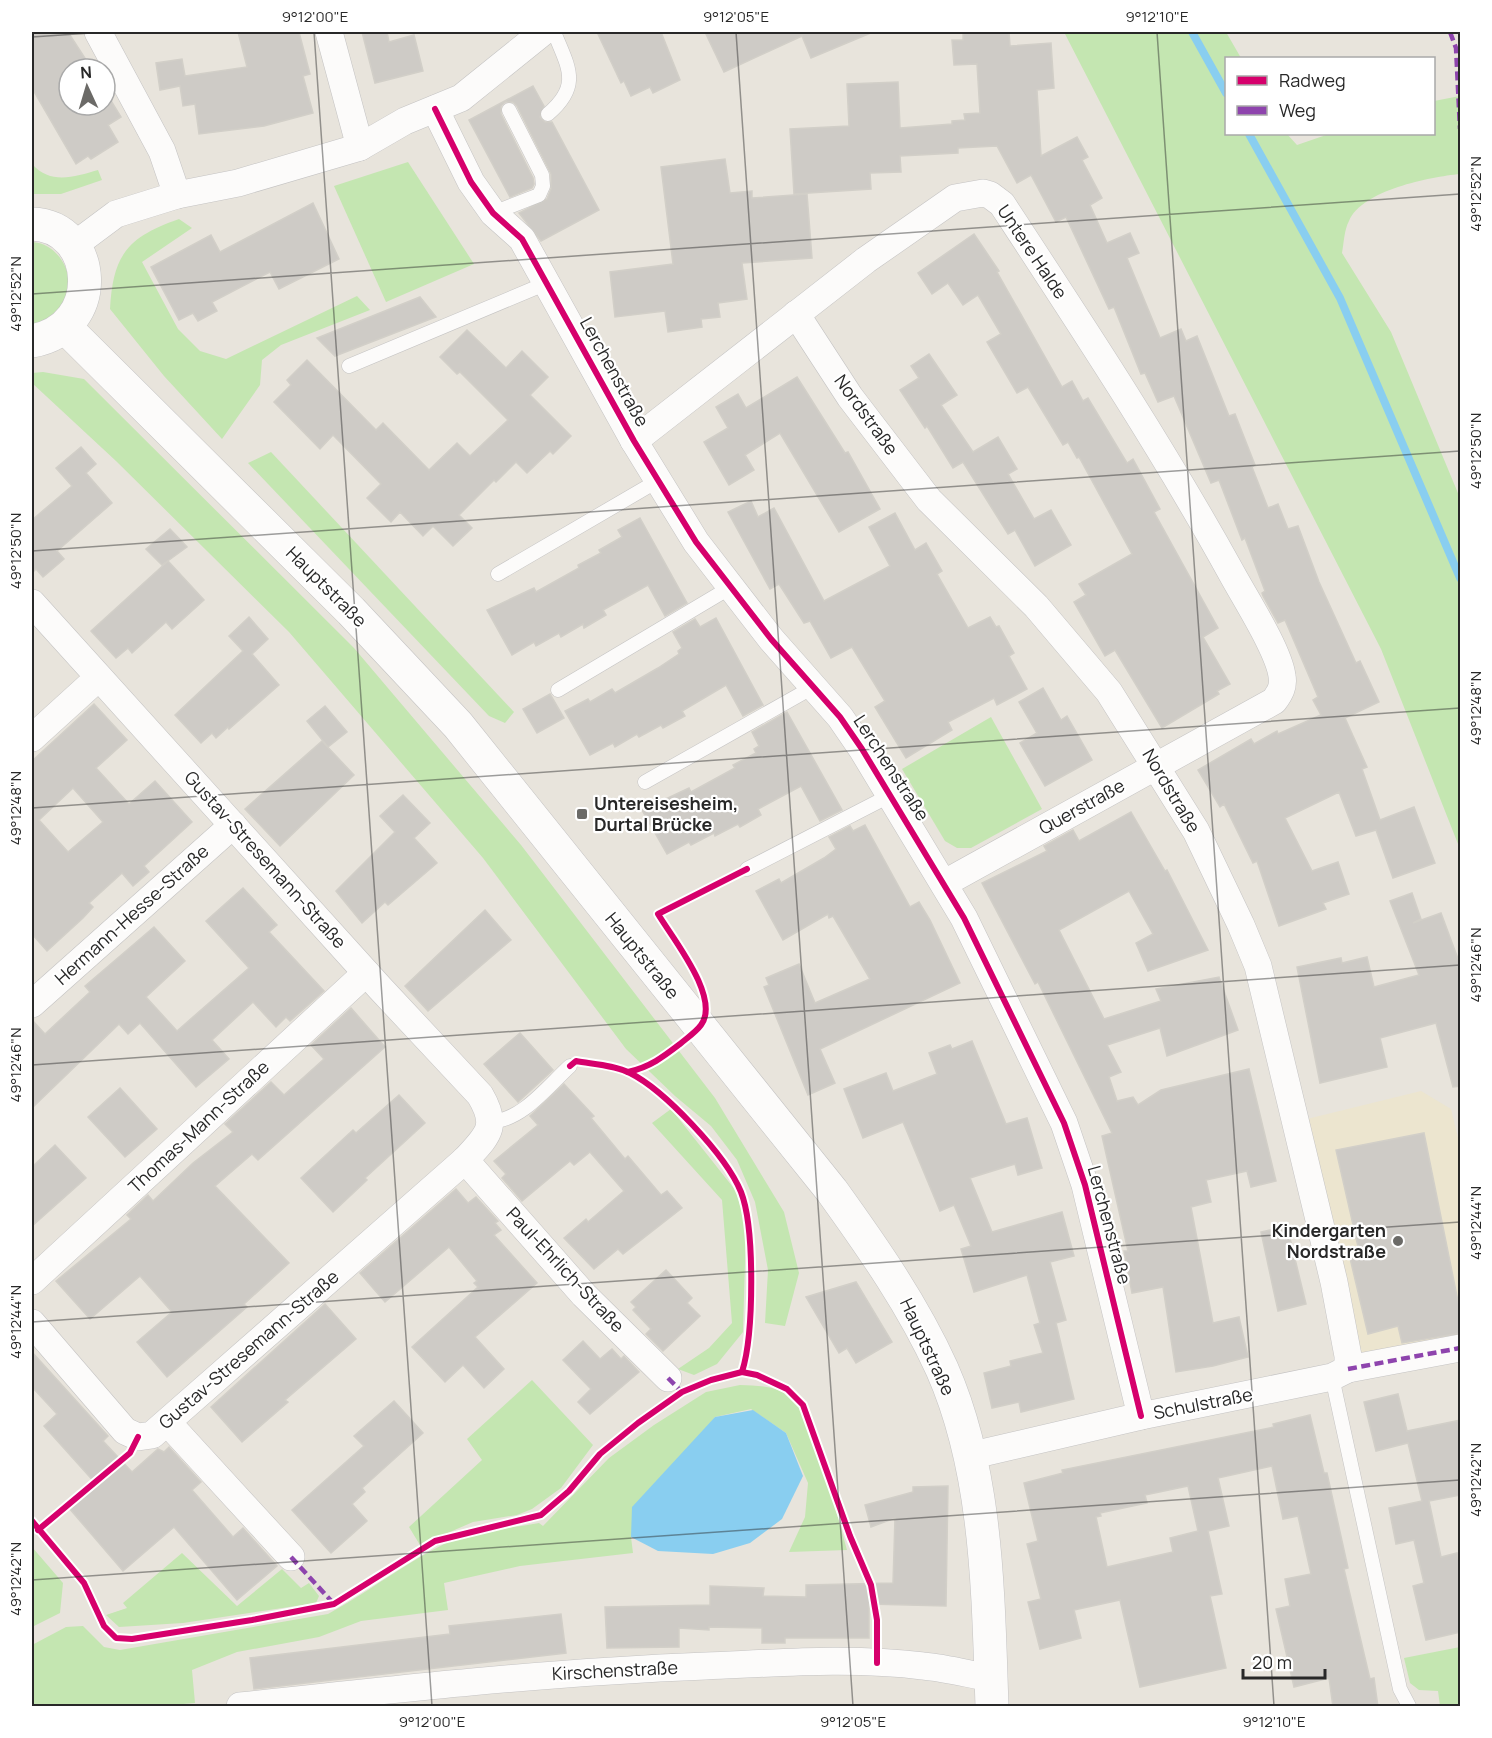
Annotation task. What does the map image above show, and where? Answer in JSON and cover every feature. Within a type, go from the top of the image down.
[{"type":"main road","points":[[32,224],[53,230],[73,246],[82,262],[86,286],[81,305],[65,327],[48,337],[32,341]]},
{"type":"main road","name":"Hauptstraße","points":[[65,327],[351,611],[458,725],[832,1191],[889,1270],[942,1371],[969,1456],[983,1545],[991,1692]]},
{"type":"street","points":[[98,32],[162,151],[177,195]]},
{"type":"street","points":[[329,32],[360,147]]},
{"type":"street","points":[[73,246],[116,214],[177,195],[238,183],[360,147],[405,121],[461,98],[543,32]]},
{"type":"street","name":"Lerchenstraße","points":[[435,110],[471,182],[493,213],[522,239],[634,441],[696,542],[771,639],[815,686],[857,741],[945,883],[1064,1124],[1085,1185],[1141,1416]]},
{"type":"street","name":"Untere Halde","points":[[634,441],[866,260],[955,198],[982,193],[990,195],[1002,204],[1093,342],[1187,493],[1266,637],[1282,675],[1280,692]]},
{"type":"street","name":"Nordstraße","points":[[796,314],[850,397],[929,500],[1036,606],[1109,692],[1196,831],[1258,966],[1334,1282],[1348,1356],[1340,1373]]},
{"type":"street","name":"Gustav-Stresemann-Straße","points":[[32,603],[366,973],[480,1095],[489,1111],[491,1121],[486,1137],[465,1160],[152,1435],[138,1437],[125,1431],[32,1323]]},
{"type":"street","points":[[32,738],[98,678]]},
{"type":"street","name":"Querstraße","points":[[945,883],[1274,701],[1280,692]]},
{"type":"street","name":"Hermann-Hesse-Straße","points":[[32,1004],[233,825]]},
{"type":"street","name":"Thomas-Mann-Straße","points":[[32,1281],[366,973]]},
{"type":"street","name":"Paul-Ehrlich-Straße","points":[[465,1160],[584,1295],[668,1378]]},
{"type":"street","name":"Schulstraße","points":[[969,1456],[1141,1416],[1461,1348]]},
{"type":"street","points":[[168,1423],[291,1557]]},
{"type":"street","name":"Kirschenstraße","points":[[240,1707],[448,1695],[667,1667],[821,1662],[923,1666],[991,1692]]},
{"type":"lane","points":[[548,114],[562,102],[569,88],[570,72],[554,32]]},
{"type":"lane","points":[[493,213],[539,195],[543,186],[542,175],[509,110]]},
{"type":"lane","points":[[349,366],[547,283]]},
{"type":"lane","points":[[498,574],[659,480]]},
{"type":"lane","points":[[558,690],[731,587]]},
{"type":"lane","points":[[645,782],[815,686]]},
{"type":"lane","points":[[747,869],[891,795]]},
{"type":"lane","points":[[491,1121],[504,1121],[516,1115],[570,1066]]},
{"type":"lane","points":[[1340,1373],[1400,1689],[1410,1707]]},
{"type":"shaded area","name":"Kindergarten Nordstraße","points":[[1421,1091],[1451,1109],[1460,1146],[1460,1336],[1362,1356],[1307,1119]]},
{"type":"green space","points":[[1064,32],[1226,32],[1240,57],[1225,57],[1225,135],[1288,135],[1297,145],[1326,135],[1435,135],[1435,101],[1460,96],[1460,174],[1415,182],[1382,193],[1368,201],[1356,210],[1349,221],[1342,253],[1391,332],[1460,498],[1460,849],[1381,649]]},
{"type":"green space","points":[[408,162],[474,264],[386,302],[334,186]]},
{"type":"green space","points":[[32,164],[47,175],[63,178],[98,170],[102,180],[61,194],[32,194]]},
{"type":"green space","points":[[179,219],[192,228],[142,262],[178,329],[200,351],[226,359],[357,296],[370,310],[281,345],[262,360],[260,385],[222,439],[164,376],[110,309],[115,274],[126,250],[147,233]]},
{"type":"green space","points":[[32,242],[44,245],[62,261],[69,285],[68,297],[63,308],[54,317],[32,325]]},
{"type":"green space","points":[[43,372],[84,379],[354,648],[521,845],[715,1098],[784,1212],[799,1273],[785,1326],[765,1323],[768,1270],[755,1202],[737,1160],[711,1126],[675,1096],[626,1049],[483,858],[289,632],[116,461],[32,383],[32,373]]},
{"type":"green space","points":[[271,452],[514,712],[505,723],[489,716],[248,463]]},
{"type":"green space","points":[[991,717],[1042,809],[971,848],[957,848],[945,841],[902,769]]},
{"type":"green space","points":[[671,1109],[736,1191],[746,1226],[743,1332],[717,1364],[694,1375],[678,1369],[709,1348],[732,1323],[722,1200],[652,1123]]},
{"type":"green space","points":[[532,1380],[593,1445],[561,1488],[532,1509],[517,1515],[473,1522],[420,1545],[409,1527],[482,1460],[467,1439]]},
{"type":"green space","points":[[740,1385],[776,1389],[783,1392],[795,1402],[803,1414],[818,1450],[847,1550],[789,1552],[805,1517],[808,1483],[786,1433],[751,1409],[715,1417],[631,1537],[633,1553],[520,1566],[444,1583],[448,1610],[361,1621],[319,1637],[237,1652],[192,1670],[195,1703],[160,1706],[32,1706],[32,1645],[66,1627],[83,1626],[104,1647],[120,1650],[328,1614],[453,1540],[473,1534],[539,1523],[543,1526],[609,1458],[654,1425],[706,1392]]},
{"type":"green space","points":[[32,1547],[63,1583],[60,1613],[32,1627]]},
{"type":"green space","points":[[182,1553],[237,1606],[282,1569],[301,1588],[309,1583],[319,1596],[316,1603],[183,1623],[119,1627],[106,1615],[127,1608],[123,1603]]},
{"type":"green space","points":[[1460,1647],[1460,1706],[1440,1706],[1438,1691],[1419,1690],[1410,1683],[1404,1658]]},
{"type":"water","points":[[753,1410],[786,1433],[803,1476],[782,1519],[750,1543],[713,1554],[658,1551],[631,1537],[632,1507],[715,1417]]},
{"type":"building","points":[[32,32],[68,32],[84,57],[57,57],[57,117],[117,117],[117,110],[121,117],[108,125],[118,142],[91,159],[88,156],[76,164],[32,88]]},
{"type":"building","points":[[238,32],[299,32],[310,74],[303,76],[313,113],[264,126],[199,134],[195,104],[183,106],[180,86],[160,90],[156,63],[182,59],[185,76],[247,67]]},
{"type":"building","points":[[362,32],[387,32],[389,42],[414,35],[423,71],[375,83]]},
{"type":"building","points":[[597,32],[661,32],[680,80],[653,93],[650,87],[631,96],[624,81],[621,83]]},
{"type":"building","points":[[705,32],[873,32],[811,58],[802,36],[724,72]]},
{"type":"building","points":[[963,32],[1009,32],[1010,46],[1051,43],[1054,88],[1037,90],[1041,156],[1077,137],[1088,157],[1082,160],[1102,198],[1090,205],[1107,243],[1130,233],[1139,253],[1127,258],[1160,338],[1181,329],[1186,341],[1197,336],[1229,416],[1235,414],[1255,465],[1252,467],[1268,508],[1278,504],[1288,529],[1298,526],[1319,582],[1356,663],[1360,661],[1379,702],[1345,718],[1367,767],[1362,769],[1380,820],[1414,807],[1435,863],[1393,878],[1376,830],[1356,836],[1339,792],[1285,818],[1312,871],[1338,862],[1349,894],[1323,903],[1326,909],[1279,926],[1257,861],[1253,863],[1224,804],[1220,807],[1198,770],[1251,739],[1254,744],[1277,731],[1278,734],[1321,715],[1313,700],[1318,697],[1285,620],[1278,623],[1263,596],[1262,593],[1265,591],[1245,538],[1242,540],[1219,480],[1211,483],[1174,396],[1158,402],[1145,373],[1141,374],[1114,307],[1109,309],[1066,217],[1056,222],[1031,175],[1017,183],[997,146],[958,148],[958,153],[900,156],[901,172],[870,173],[871,189],[794,194],[790,129],[849,126],[847,84],[898,82],[900,128],[952,124],[952,121],[965,120],[964,114],[980,113],[977,64],[954,65],[952,40],[963,40]]},
{"type":"building","points":[[533,86],[544,106],[540,117],[545,122],[552,122],[599,210],[541,241],[519,213],[547,199],[551,189],[551,174],[517,106],[513,102],[505,102],[501,106],[501,114],[534,184],[532,188],[510,197],[469,120]]},
{"type":"building","points":[[725,159],[730,193],[752,191],[752,198],[807,194],[812,258],[742,263],[747,299],[718,303],[720,317],[701,319],[702,327],[668,332],[665,311],[615,317],[610,272],[673,264],[661,167]]},
{"type":"building","points":[[313,203],[339,259],[279,289],[270,272],[212,302],[217,311],[198,321],[193,313],[179,320],[151,267],[211,235],[220,252]]},
{"type":"building","points":[[974,234],[999,271],[997,272],[1062,387],[1072,381],[1083,401],[1088,398],[1127,463],[1133,459],[1160,509],[1154,512],[1218,628],[1203,637],[1230,684],[1217,691],[1219,694],[1162,728],[1115,650],[1105,656],[1074,602],[1086,595],[1079,584],[1132,554],[1079,457],[1077,458],[1068,442],[1063,445],[1028,387],[1017,393],[987,342],[1001,334],[978,295],[963,305],[948,283],[932,294],[918,273]]},
{"type":"building","points":[[420,297],[436,317],[335,356],[317,338]]},
{"type":"building","points":[[467,330],[506,368],[522,351],[548,377],[530,395],[571,436],[553,454],[550,451],[527,473],[516,462],[496,482],[494,480],[459,515],[472,528],[453,546],[433,526],[423,536],[400,512],[391,522],[367,498],[381,484],[333,435],[320,449],[274,402],[291,385],[287,380],[307,360],[376,430],[383,423],[429,470],[457,443],[470,456],[508,420],[460,372],[457,374],[440,357]]},
{"type":"building","points":[[929,354],[957,395],[941,405],[973,452],[998,437],[1017,469],[1008,474],[1034,519],[1051,510],[1071,545],[1035,566],[1015,530],[1008,534],[963,462],[953,468],[927,426],[925,428],[900,390],[919,378],[911,366]]},
{"type":"building","points":[[797,377],[845,453],[848,452],[880,509],[839,532],[780,433],[745,455],[754,470],[729,485],[704,442],[728,428],[716,407],[738,394],[746,408]]},
{"type":"building","points":[[81,447],[96,464],[86,473],[112,503],[57,551],[64,559],[43,577],[36,569],[32,573],[32,520],[72,486],[56,468]]},
{"type":"building","points":[[751,501],[758,517],[774,508],[824,601],[890,566],[869,527],[895,513],[915,550],[926,543],[942,571],[937,574],[968,628],[990,617],[996,627],[999,626],[1014,653],[1009,656],[1027,689],[997,705],[994,698],[948,722],[952,730],[906,758],[875,707],[885,701],[852,647],[831,658],[810,621],[804,623],[779,584],[770,589],[728,512]]},
{"type":"building","points":[[640,518],[687,603],[665,616],[648,585],[603,610],[606,615],[584,628],[583,624],[561,637],[559,633],[536,646],[534,642],[512,655],[487,610],[534,588],[536,592],[579,568],[578,565],[601,553],[599,550],[622,537],[618,530]]},
{"type":"building","points":[[170,529],[187,547],[162,565],[146,549]]},
{"type":"building","points":[[168,561],[204,600],[172,629],[166,622],[132,653],[128,648],[116,658],[91,631]]},
{"type":"building","points":[[249,617],[268,639],[252,654],[279,685],[229,729],[228,727],[216,738],[212,733],[201,743],[175,715],[243,651],[229,636]]},
{"type":"building","points":[[716,618],[763,705],[743,716],[726,685],[682,711],[685,716],[663,728],[661,725],[639,737],[637,734],[615,747],[613,743],[590,755],[565,711],[588,699],[590,702],[612,689],[615,693],[658,668],[679,654],[678,651],[682,648],[673,632],[695,619],[700,627]]},
{"type":"building","points":[[1043,688],[1061,720],[1067,716],[1092,760],[1045,786],[1020,743],[1037,733],[1019,702]]},
{"type":"building","points":[[550,694],[564,718],[537,733],[523,709]]},
{"type":"building","points":[[94,704],[127,740],[96,768],[129,804],[155,781],[192,822],[144,866],[149,872],[133,886],[122,873],[89,903],[93,907],[83,918],[47,951],[32,934],[32,761]],"holes":[[[73,788],[103,822],[68,852],[39,820]]]},
{"type":"building","points":[[325,706],[347,732],[328,747],[307,721]]},
{"type":"building","points":[[787,712],[842,810],[820,821],[801,786],[758,809],[761,815],[740,827],[738,824],[691,845],[689,842],[667,854],[642,810],[689,788],[691,792],[735,768],[733,765],[756,753],[754,749],[759,746],[752,732]]},
{"type":"building","points":[[322,741],[354,775],[280,846],[245,809]]},
{"type":"building","points":[[403,795],[430,823],[414,838],[437,863],[388,905],[385,902],[362,923],[336,891],[395,832],[380,816]]},
{"type":"building","points":[[1131,812],[1165,871],[1167,870],[1208,950],[1148,971],[1136,943],[1153,934],[1129,891],[1059,930],[1104,1019],[1161,1001],[1156,989],[1219,977],[1238,1030],[1167,1056],[1160,1028],[1107,1045],[1121,1072],[1109,1077],[1117,1101],[1133,1097],[1138,1105],[1161,1090],[1249,1069],[1276,1181],[1251,1187],[1247,1171],[1206,1180],[1211,1202],[1191,1207],[1213,1323],[1239,1317],[1248,1357],[1176,1372],[1163,1287],[1132,1293],[1124,1251],[1128,1251],[1102,1136],[1112,1133],[1038,982],[1035,984],[982,883],[1047,851],[1044,846],[1073,830],[1079,841]]},
{"type":"building","points":[[865,825],[910,907],[919,902],[930,920],[960,983],[820,1049],[835,1083],[808,1095],[764,987],[769,985],[766,978],[799,964],[815,1003],[870,979],[833,916],[829,918],[828,914],[783,940],[756,891],[779,879],[781,883],[824,858],[836,849],[829,837],[850,826],[853,831]]},
{"type":"building","points":[[243,888],[277,925],[269,932],[324,991],[290,1021],[286,1017],[276,1027],[253,1002],[212,1040],[229,1059],[196,1087],[140,1023],[128,1034],[119,1024],[32,1108],[32,1020],[45,1034],[90,992],[85,986],[154,927],[185,961],[146,997],[177,1031],[249,968],[206,921]]},
{"type":"building","points":[[1412,893],[1421,919],[1413,923],[1441,913],[1461,967],[1461,1086],[1453,1087],[1436,1023],[1380,1038],[1387,1067],[1320,1083],[1297,967],[1341,958],[1342,963],[1367,957],[1374,987],[1419,975],[1390,901]]},
{"type":"building","points":[[485,910],[511,940],[428,1011],[405,986]]},
{"type":"building","points":[[351,1008],[385,1047],[258,1160],[252,1154],[215,1186],[289,1263],[244,1304],[247,1307],[167,1377],[137,1342],[172,1312],[140,1276],[90,1319],[56,1281],[131,1219],[127,1215],[148,1195],[153,1201],[193,1163],[233,1132],[225,1124],[271,1082],[284,1095],[324,1059],[311,1045]]},
{"type":"building","points":[[520,1033],[553,1070],[518,1102],[484,1064]]},
{"type":"building","points":[[972,1041],[1006,1124],[1027,1118],[1042,1168],[1018,1175],[1015,1164],[970,1178],[992,1232],[1062,1212],[1074,1256],[1050,1262],[1066,1320],[1056,1323],[1074,1399],[1021,1412],[1019,1402],[992,1408],[984,1373],[1011,1366],[1010,1361],[1043,1353],[1034,1325],[1040,1323],[1027,1275],[974,1292],[961,1249],[971,1246],[954,1205],[940,1211],[903,1122],[863,1138],[844,1089],[886,1073],[893,1091],[937,1074],[929,1053],[950,1045],[952,1049]]},
{"type":"building","points":[[564,1084],[594,1116],[591,1118],[625,1159],[628,1156],[661,1195],[667,1191],[682,1208],[623,1254],[618,1249],[594,1269],[564,1238],[586,1219],[588,1222],[624,1191],[590,1152],[574,1165],[570,1161],[522,1201],[502,1178],[506,1174],[494,1161],[538,1125],[530,1116]]},
{"type":"building","points":[[120,1088],[157,1129],[125,1157],[88,1117]]},
{"type":"building","points":[[399,1095],[425,1123],[365,1178],[367,1180],[333,1212],[301,1178],[353,1130],[356,1133]]},
{"type":"building","points":[[1424,1133],[1461,1316],[1461,1333],[1402,1343],[1398,1326],[1368,1334],[1349,1254],[1359,1251],[1336,1150]]},
{"type":"building","points":[[55,1145],[86,1178],[32,1226],[32,1167]]},
{"type":"building","points":[[456,1189],[468,1203],[476,1197],[498,1221],[495,1223],[501,1230],[494,1235],[537,1283],[475,1337],[504,1369],[484,1388],[463,1365],[445,1382],[412,1347],[478,1287],[474,1283],[477,1281],[449,1247],[385,1302],[360,1273]]},
{"type":"building","points":[[1287,1226],[1306,1304],[1278,1311],[1261,1232]]},
{"type":"building","points":[[666,1270],[692,1298],[687,1303],[700,1316],[663,1351],[646,1334],[651,1329],[633,1310],[636,1307],[631,1302]]},
{"type":"building","points":[[856,1282],[892,1342],[856,1363],[847,1348],[839,1353],[806,1297]]},
{"type":"building","points":[[325,1304],[356,1339],[285,1400],[288,1402],[242,1442],[211,1407]]},
{"type":"building","points":[[583,1341],[600,1359],[612,1349],[621,1359],[624,1356],[639,1372],[590,1414],[578,1402],[591,1389],[563,1360]]},
{"type":"building","points":[[32,1352],[108,1436],[103,1441],[132,1472],[158,1449],[164,1452],[169,1447],[201,1482],[192,1490],[233,1537],[243,1528],[277,1566],[237,1600],[174,1527],[123,1571],[69,1508],[97,1485],[44,1426],[57,1414],[32,1387]]},
{"type":"building","points":[[1398,1394],[1407,1431],[1461,1420],[1461,1495],[1429,1501],[1441,1557],[1457,1553],[1461,1570],[1461,1632],[1426,1640],[1413,1586],[1424,1583],[1414,1540],[1396,1544],[1389,1508],[1422,1501],[1408,1443],[1376,1451],[1364,1402]]},
{"type":"building","points":[[394,1401],[423,1433],[362,1488],[365,1492],[352,1504],[367,1521],[331,1553],[292,1510],[364,1446],[354,1436]]},
{"type":"building","points":[[1310,1415],[1324,1473],[1327,1473],[1348,1568],[1344,1569],[1370,1679],[1374,1678],[1378,1707],[1333,1707],[1329,1678],[1294,1687],[1276,1609],[1290,1606],[1285,1579],[1311,1574],[1298,1516],[1283,1519],[1272,1466],[1218,1478],[1229,1526],[1208,1531],[1222,1594],[1210,1596],[1226,1668],[1140,1687],[1120,1600],[1074,1610],[1081,1638],[1040,1649],[1028,1602],[1041,1599],[1027,1544],[1038,1541],[1024,1483],[1063,1473],[1062,1470],[1274,1427],[1273,1424]],"holes":[[[1188,1486],[1198,1531],[1170,1538],[1173,1552],[1107,1567],[1096,1517],[1101,1516],[1100,1513],[1147,1503],[1145,1495]]]},
{"type":"building","points":[[948,1486],[946,1606],[869,1604],[869,1638],[785,1638],[785,1643],[762,1643],[762,1628],[709,1627],[709,1630],[679,1628],[679,1647],[607,1648],[605,1607],[710,1605],[710,1586],[764,1588],[763,1596],[806,1597],[806,1585],[893,1583],[895,1518],[871,1527],[865,1505],[913,1492],[913,1487]]},
{"type":"building","points":[[561,1614],[566,1653],[254,1689],[250,1658],[450,1634],[449,1626]]},
{"type":"waterway","points":[[1192,32],[1225,91]]},
{"type":"waterway","points":[[1250,135],[1340,298],[1460,578]]},
{"type":"marked path","points":[[1450,32],[1456,48],[1460,129]]},
{"type":"marked path","points":[[1348,1369],[1460,1348]]},
{"type":"marked path","points":[[668,1378],[682,1392]]},
{"type":"marked path","points":[[291,1557],[334,1604]]},
{"type":"cycle path","points":[[435,109],[471,182],[493,213],[522,239],[634,441],[696,542],[771,639],[840,717],[862,749],[964,918],[1064,1123],[1085,1185],[1141,1416]]},
{"type":"cycle path","points":[[628,1072],[650,1064],[674,1049],[699,1028],[706,1014],[705,1000],[693,969],[658,914],[747,869]]},
{"type":"cycle path","points":[[570,1066],[576,1061],[611,1066],[644,1081],[693,1125],[733,1177],[746,1209],[751,1255],[751,1308],[742,1372]]},
{"type":"cycle path","points":[[32,1521],[84,1583],[104,1626],[116,1638],[132,1639],[334,1604],[435,1541],[541,1515],[569,1491],[600,1454],[638,1423],[682,1392],[711,1380],[742,1372],[757,1375],[787,1389],[803,1405],[850,1536],[871,1585],[877,1620],[877,1663]]},
{"type":"cycle path","points":[[38,1530],[130,1453],[138,1437]]},
{"type":"place","name":"Untereisesheim, Durtal Brücke","points":[[582,814]]},
{"type":"place","name":"Kindergarten Nordstraße","points":[[1398,1241]]}]
